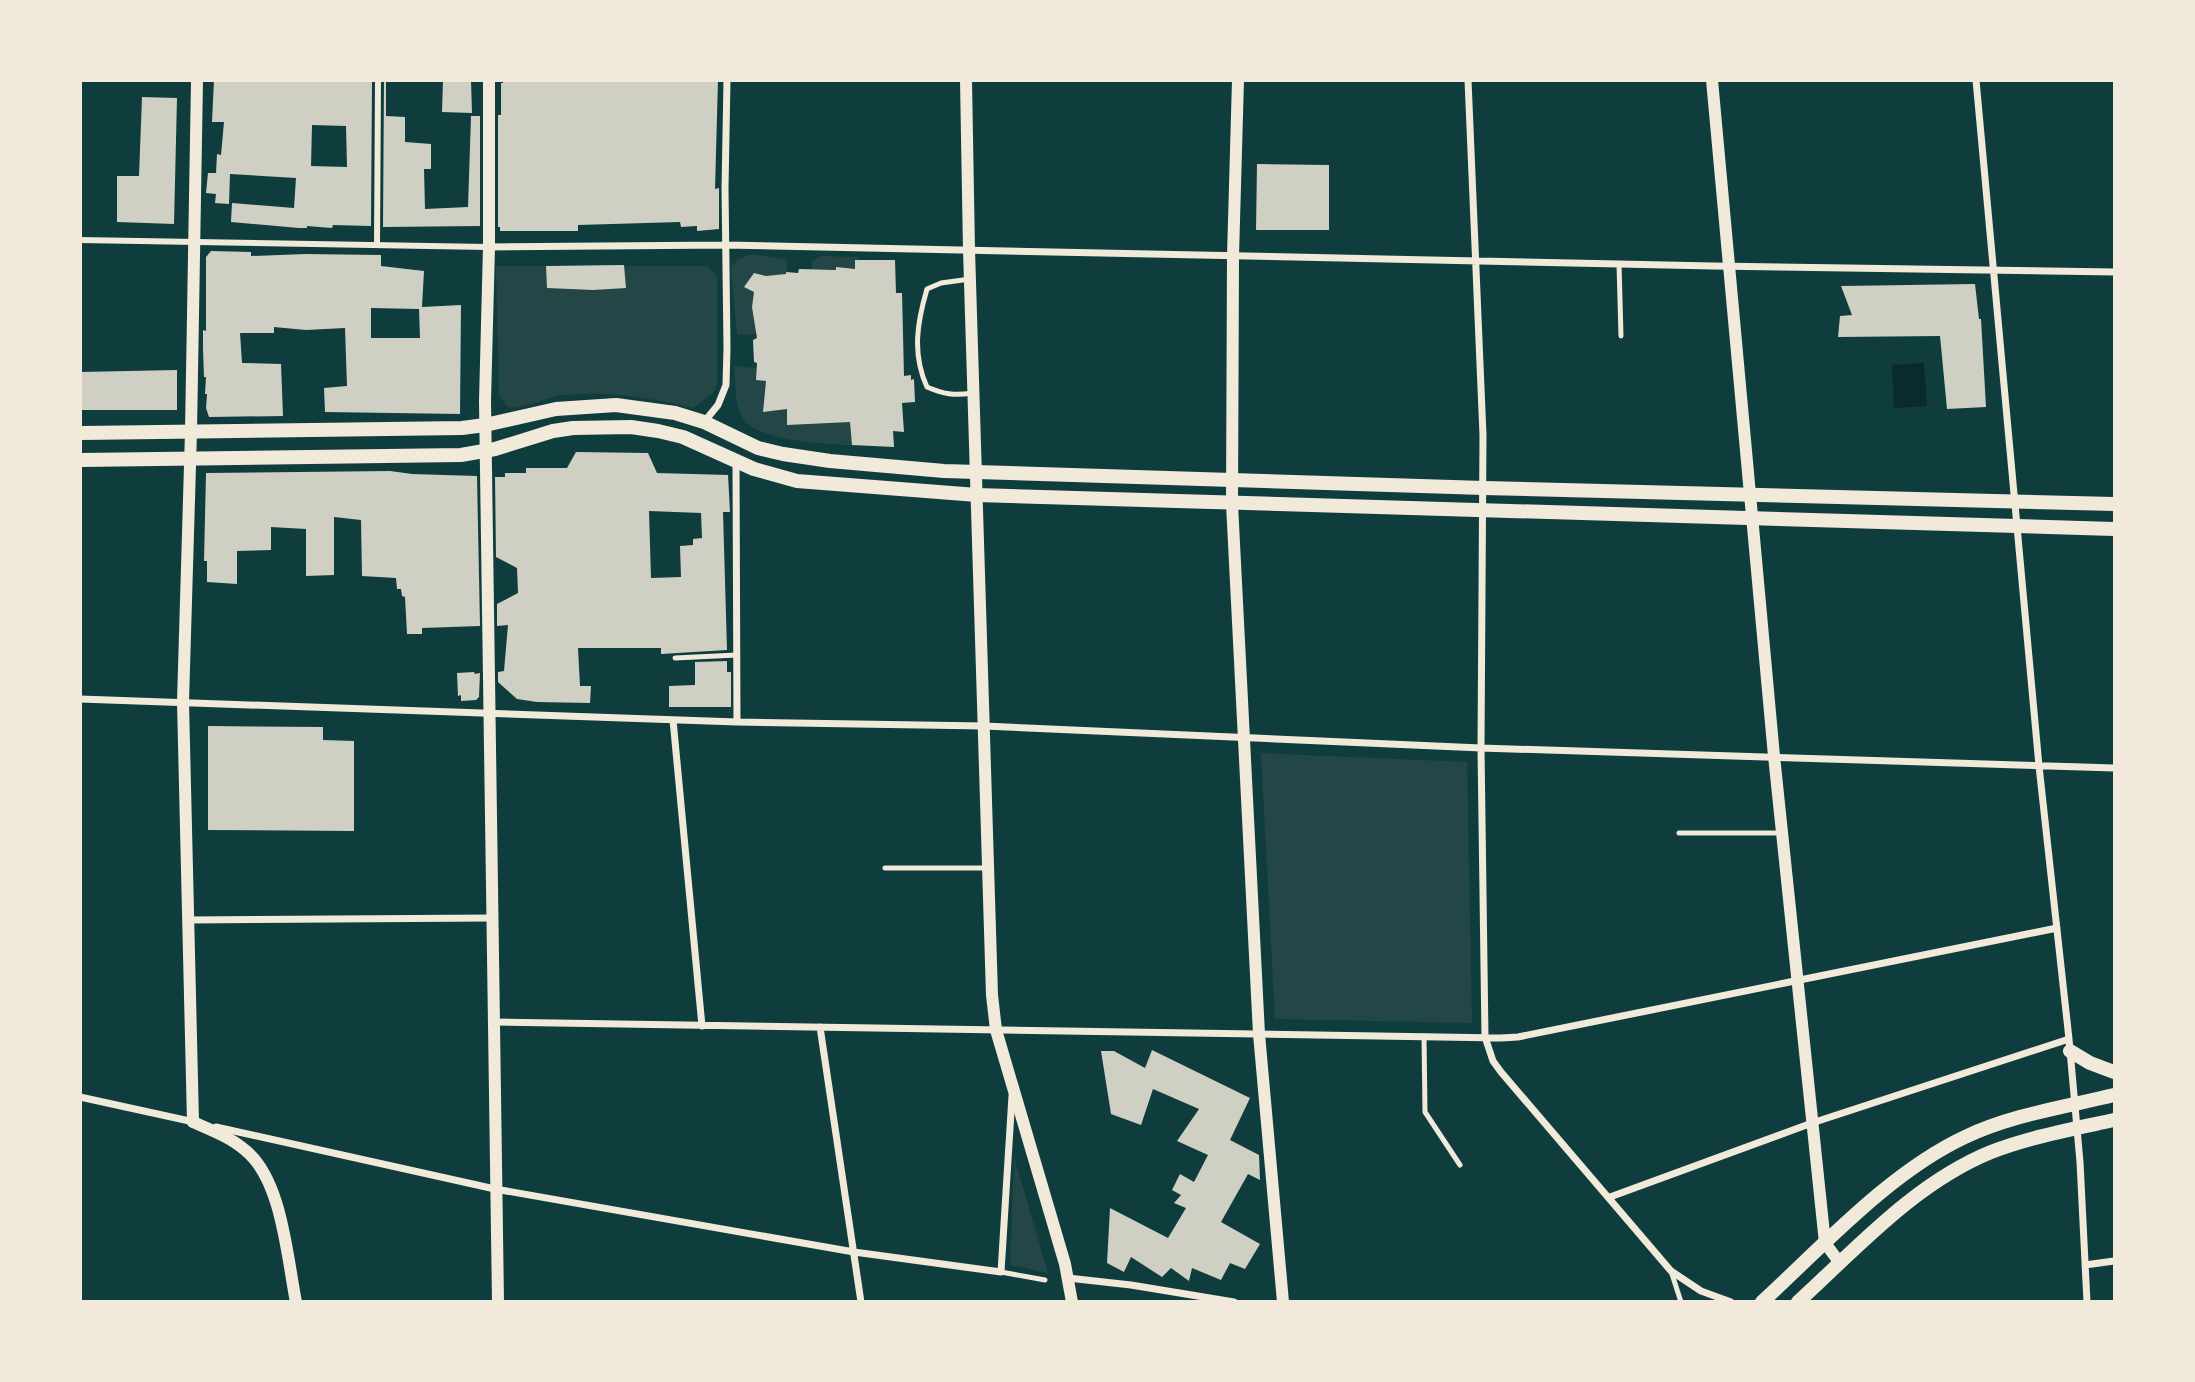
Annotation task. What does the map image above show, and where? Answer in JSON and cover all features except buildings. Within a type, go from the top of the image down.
[{"type":"main road","points":[[80,433],[449,428],[485,425],[556,408],[596,406],[647,408],[704,422],[758,448],[793,456],[976,472],[2115,504]]},
{"type":"main road","points":[[80,460],[450,456],[486,452],[553,431],[631,427],[658,430],[683,437],[776,477],[797,481],[977,495],[2115,529]]},
{"type":"main road","points":[[2070,1045],[2090,1063],[2115,1072]]},
{"type":"main road","points":[[1762,1301],[1884,1190],[1934,1153],[1966,1136],[1998,1124],[2115,1095]]},
{"type":"main road","points":[[1798,1301],[1903,1206],[1964,1166],[2017,1143],[2115,1120]]},
{"type":"street","points":[[193,1122],[183,702],[197,80]]},
{"type":"street","points":[[377,245],[379,80]]},
{"type":"street","points":[[489,80],[485,425],[498,1301]]},
{"type":"street","points":[[704,422],[718,405],[726,385],[727,80]]},
{"type":"street","points":[[966,80],[992,995],[996,1030],[1068,1278],[1072,1301]]},
{"type":"street","points":[[1238,80],[1233,256],[1232,503],[1259,1034],[1283,1301]]},
{"type":"street","points":[[1468,80],[1485,512],[1481,748],[1485,1037],[1493,1060],[1501,1072],[1671,1271],[1702,1291],[1731,1301]]},
{"type":"street","points":[[1712,80],[1774,756],[1812,1123],[1825,1243],[1840,1263]]},
{"type":"street","points":[[1976,80],[2039,766],[2070,1045],[2087,1301]]},
{"type":"street","points":[[80,240],[489,247],[726,245],[2115,272]]},
{"type":"street","points":[[736,461],[737,722]]},
{"type":"street","points":[[80,699],[737,722],[984,726],[1481,748],[2115,768]]},
{"type":"street","points":[[673,720],[702,1026]]},
{"type":"street","points":[[188,920],[492,919]]},
{"type":"street","points":[[493,1022],[1518,1037],[2057,928]]},
{"type":"street","points":[[820,1027],[861,1301]]},
{"type":"street","points":[[1610,1197],[1812,1123],[2070,1045]]},
{"type":"street","points":[[80,1097],[495,1189],[853,1252],[1001,1272],[1012,1085]]},
{"type":"street","points":[[193,1122],[231,1139],[248,1151],[261,1168],[276,1203],[296,1301]]},
{"type":"street","points":[[2085,1265],[2115,1261]]},
{"type":"street","points":[[1068,1278],[1234,1301]]},
{"type":"lane","points":[[1619,264],[1621,336]]},
{"type":"lane","points":[[970,279],[941,283],[927,289],[917,333],[919,369],[927,387],[943,394],[961,395],[974,392]]},
{"type":"lane","points":[[676,659],[737,655]]},
{"type":"lane","points":[[1679,832],[1782,834]]},
{"type":"lane","points":[[886,868],[988,868]]},
{"type":"lane","points":[[1424,1036],[1425,1112],[1460,1165]]},
{"type":"lane","points":[[1671,1271],[1681,1301]]},
{"type":"lane","points":[[1001,1272],[1045,1280]]},
{"type":"shaded area","points":[[752,254],[787,260],[787,294],[766,276],[753,274],[748,286],[744,287],[754,292],[752,307],[769,314],[756,334],[737,335],[731,267],[739,259]]},
{"type":"shaded area","points":[[821,256],[858,257],[858,260],[855,260],[860,272],[836,267],[836,270],[818,269],[811,274],[812,261]]},
{"type":"shaded area","points":[[496,266],[707,266],[717,276],[717,384],[712,394],[693,408],[645,398],[598,394],[558,396],[520,407],[507,407],[499,394]]},
{"type":"shaded area","points":[[1924,363],[1927,406],[1894,408],[1892,365]]},
{"type":"shaded area","points":[[734,366],[757,368],[756,379],[766,381],[763,409],[787,409],[856,421],[851,427],[855,446],[793,440],[761,432],[741,415],[737,404]]},
{"type":"shaded area","points":[[1261,753],[1467,762],[1472,1023],[1275,1019]]},
{"type":"shaded area","points":[[1014,1157],[1048,1273],[1010,1265]]}]
